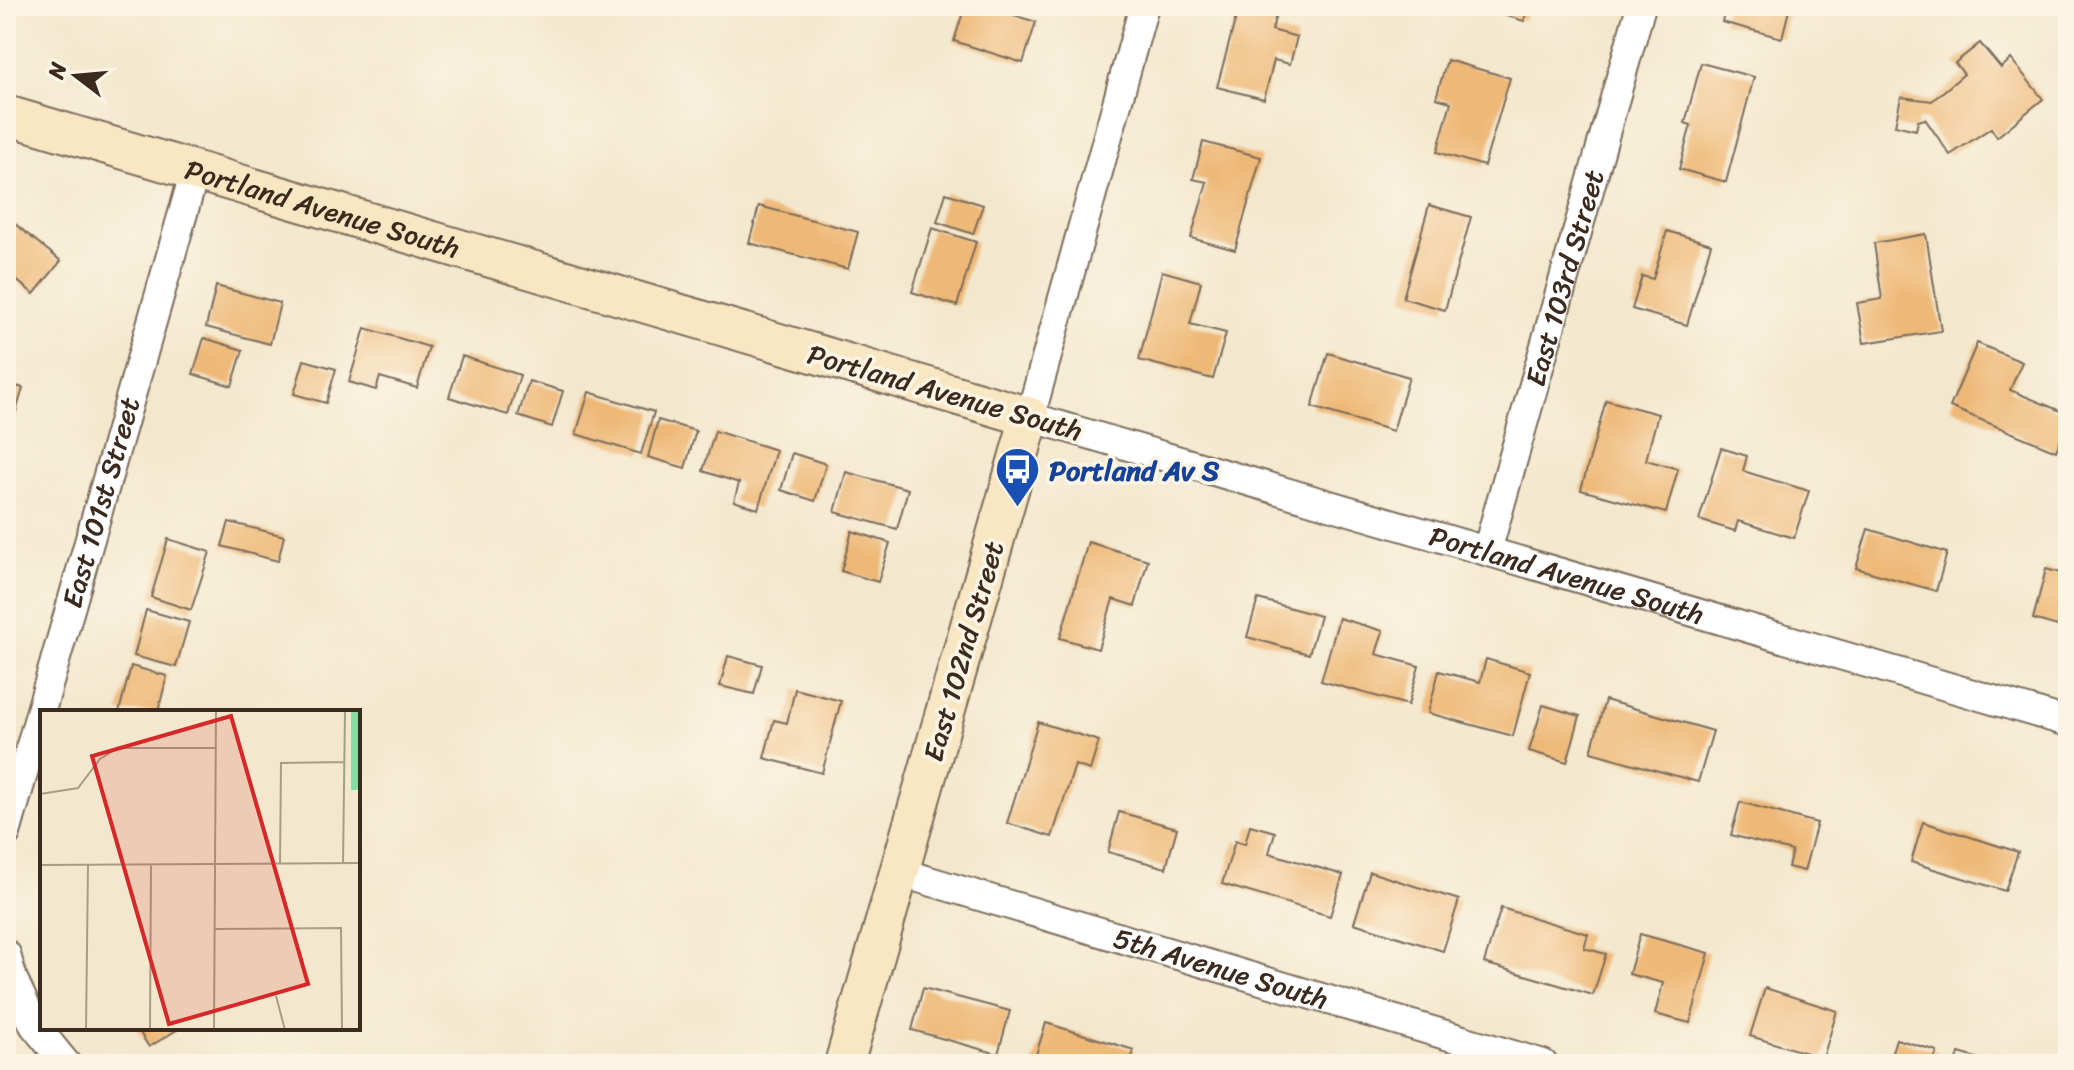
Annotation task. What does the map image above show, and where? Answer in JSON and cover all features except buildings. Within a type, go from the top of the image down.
[{"type":"street","name":"East 102nd Street","points":[[844,1064],[1030,417],[1144,6]]},
{"type":"street","name":"East 103rd Street","points":[[1487,551],[1641,6]]},
{"type":"street","name":"Portland Avenue South","points":[[6,115],[2068,722]]},
{"type":"street","name":"East 101st Street","points":[[41,710],[195,171]]},
{"type":"street","name":"East 101st Street","points":[[6,833],[40,714]]},
{"type":"street","name":"5th Avenue South","points":[[899,872],[1543,1064]]},
{"type":"street","points":[[6,954],[12,977],[34,1025],[66,1064]]},
{"type":"place","name":"Portland Av S","points":[[1018,509]]}]
